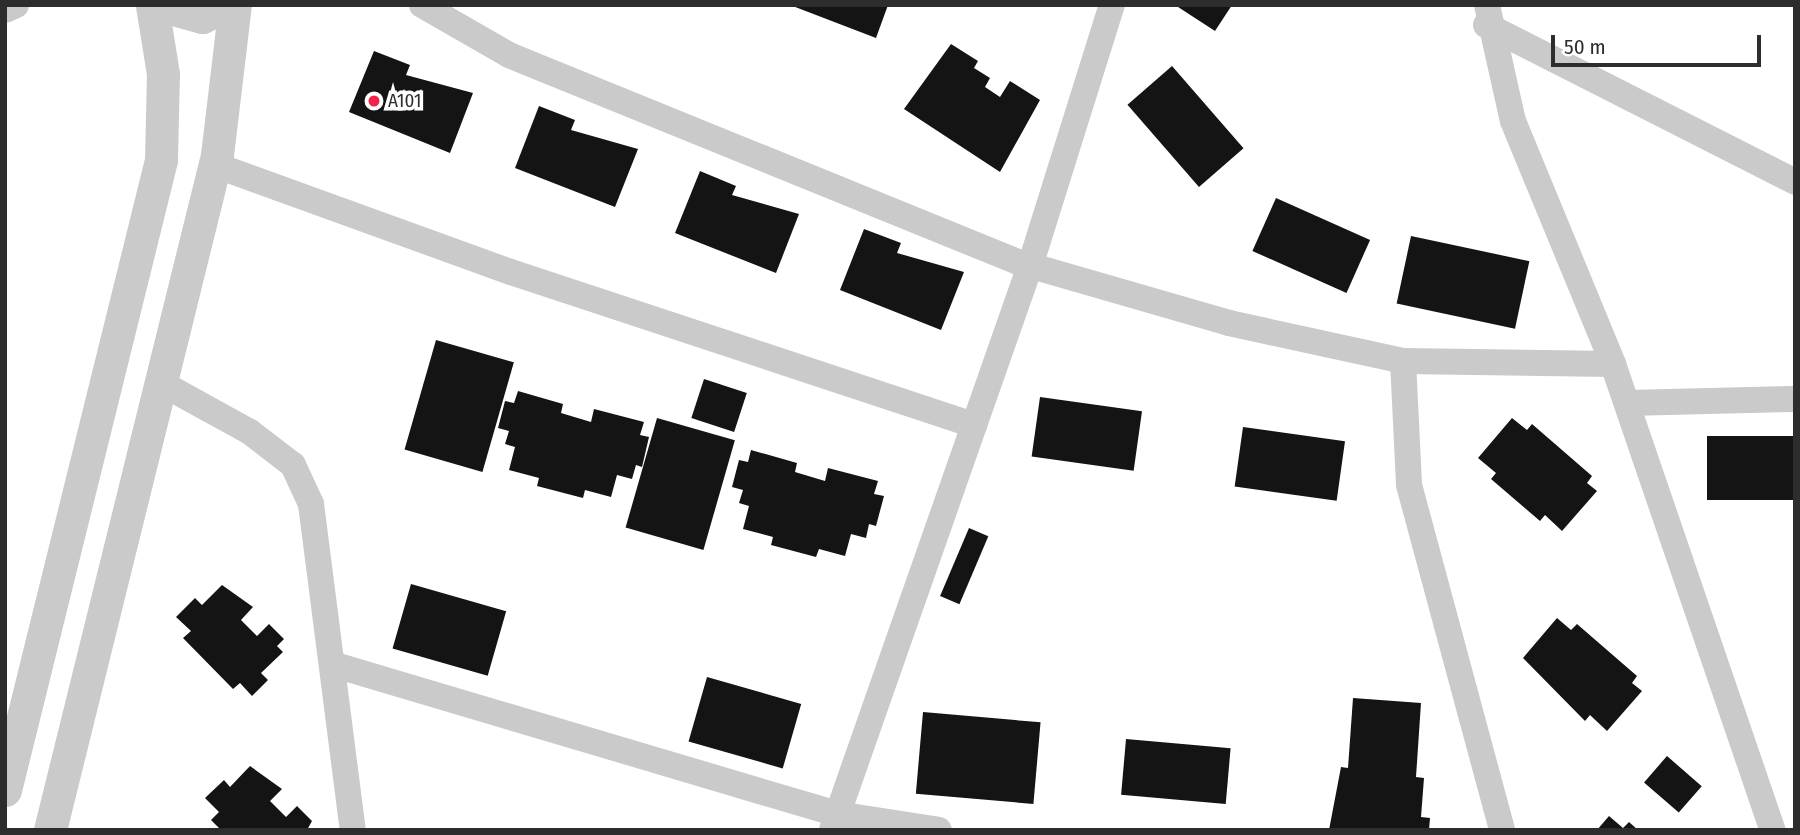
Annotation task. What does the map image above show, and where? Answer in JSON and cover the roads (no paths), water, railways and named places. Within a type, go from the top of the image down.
[{"type":"street","points":[[5,10],[16,5]]},
{"type":"street","points":[[5,790],[161,160],[163,75],[152,5]]},
{"type":"street","points":[[159,5],[184,17],[228,5]]},
{"type":"street","points":[[50,830],[215,164],[234,5]]},
{"type":"street","points":[[422,5],[509,55],[1030,265],[1229,323],[1403,361],[1613,364]]},
{"type":"street","points":[[835,822],[1030,265],[1112,5]]},
{"type":"street","points":[[1486,15],[1795,182]]},
{"type":"street","points":[[1486,15],[1513,121],[1613,364],[1773,830]]},
{"type":"street","points":[[215,164],[511,272],[974,425]]},
{"type":"street","points":[[1403,361],[1409,485],[1502,830]]},
{"type":"street","points":[[161,383],[250,432],[293,465],[311,504],[335,665],[338,741],[353,830]]},
{"type":"street","points":[[1626,403],[1795,398]]},
{"type":"street","points":[[335,665],[835,822],[939,830]]},
{"type":"place","name":"A101","points":[[374,101]]}]
